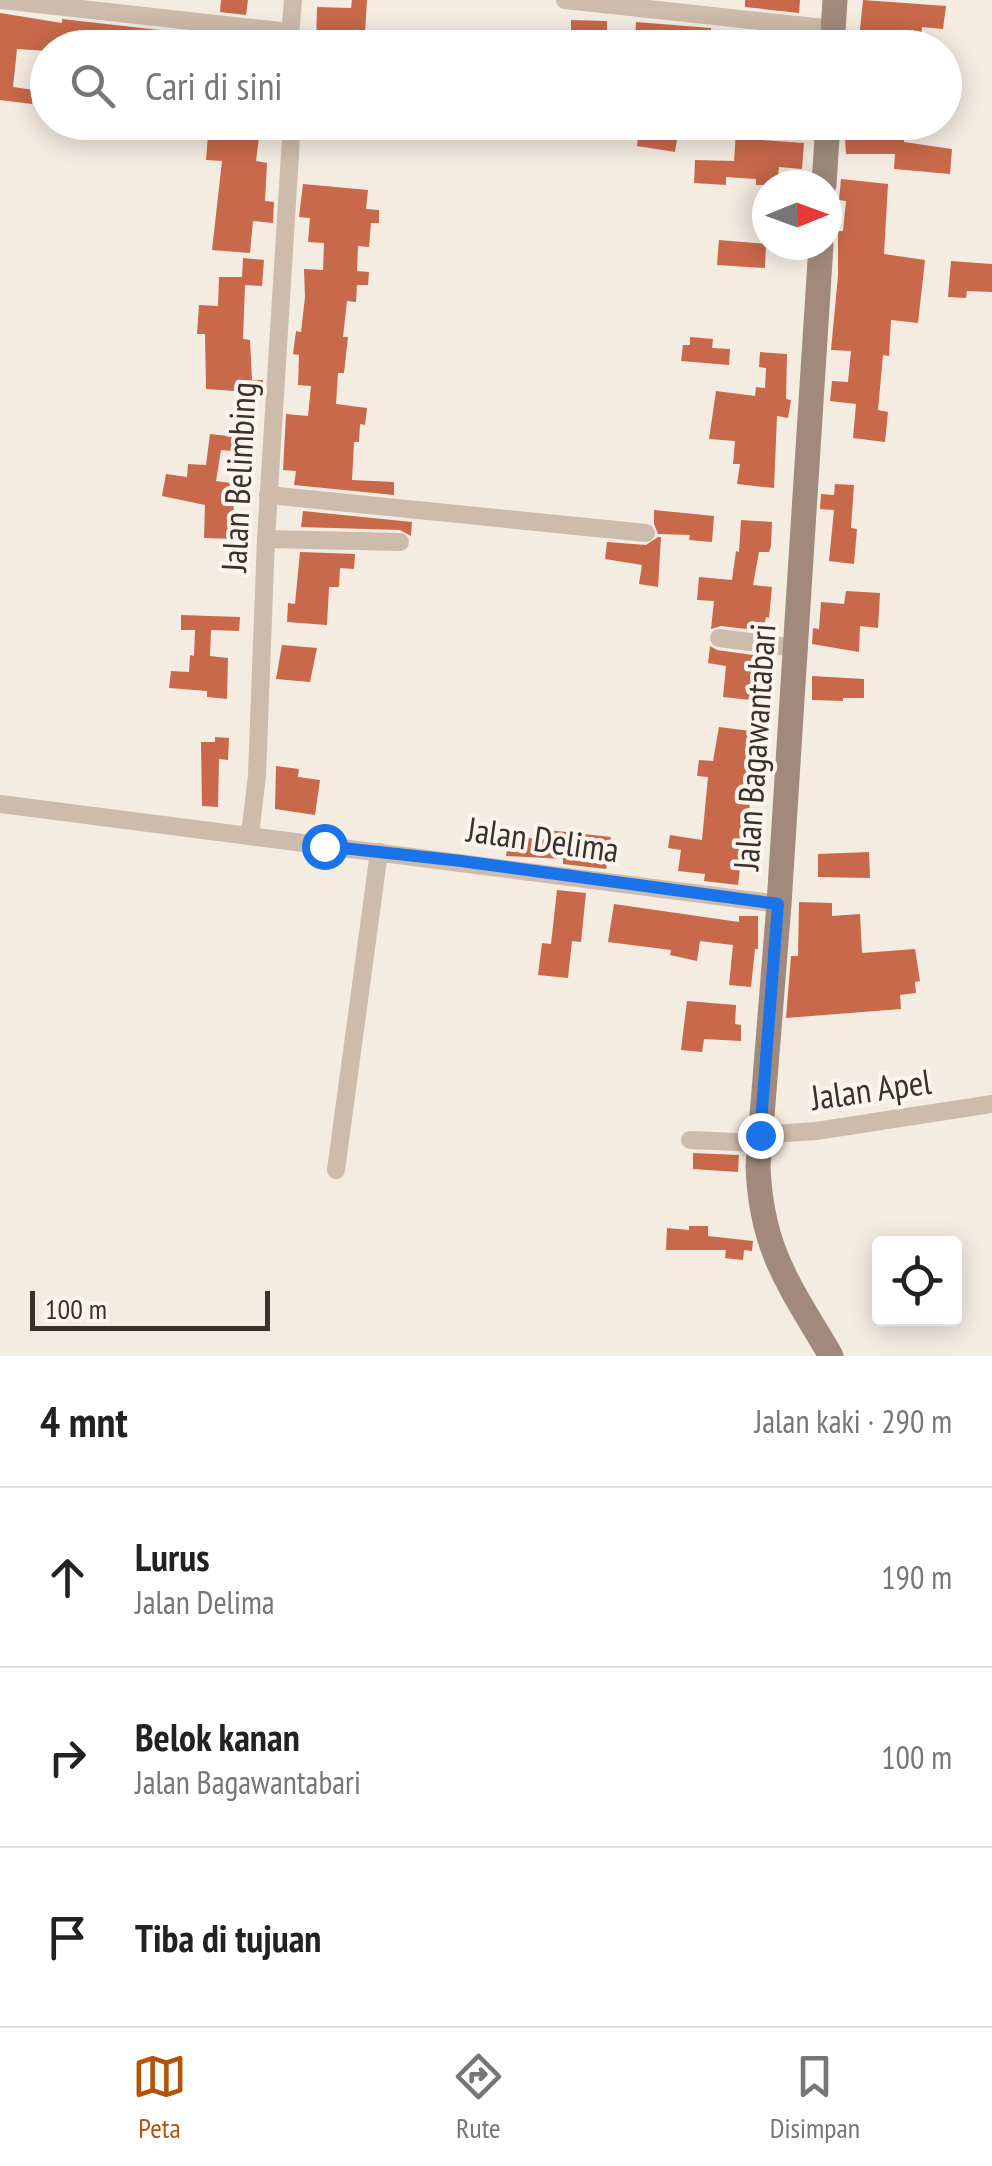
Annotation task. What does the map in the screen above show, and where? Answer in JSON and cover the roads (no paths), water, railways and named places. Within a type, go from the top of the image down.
[{"type":"street","points":[[0,0],[218,30]]},
{"type":"street","points":[[291,30],[293,0]]},
{"type":"street","points":[[565,0],[777,30]]},
{"type":"street","points":[[833,30],[835,0]]},
{"type":"street","name":"Jalan Belimbing","points":[[250,835],[257,775],[268,495],[291,140]]},
{"type":"street","points":[[825,170],[827,140]]},
{"type":"street","name":"Jalan Bagawantabari","points":[[820,260],[759,1139],[759,1202],[767,1239],[780,1269],[830,1356]]},
{"type":"street","points":[[268,495],[646,533]]},
{"type":"street","points":[[266,539],[400,542]]},
{"type":"street","points":[[719,638],[795,648]]},
{"type":"street","name":"Jalan Delima","points":[[0,804],[778,904]]},
{"type":"street","points":[[336,1170],[379,852]]},
{"type":"street","name":"Jalan Apel","points":[[690,1140],[759,1139],[992,1104]]}]
